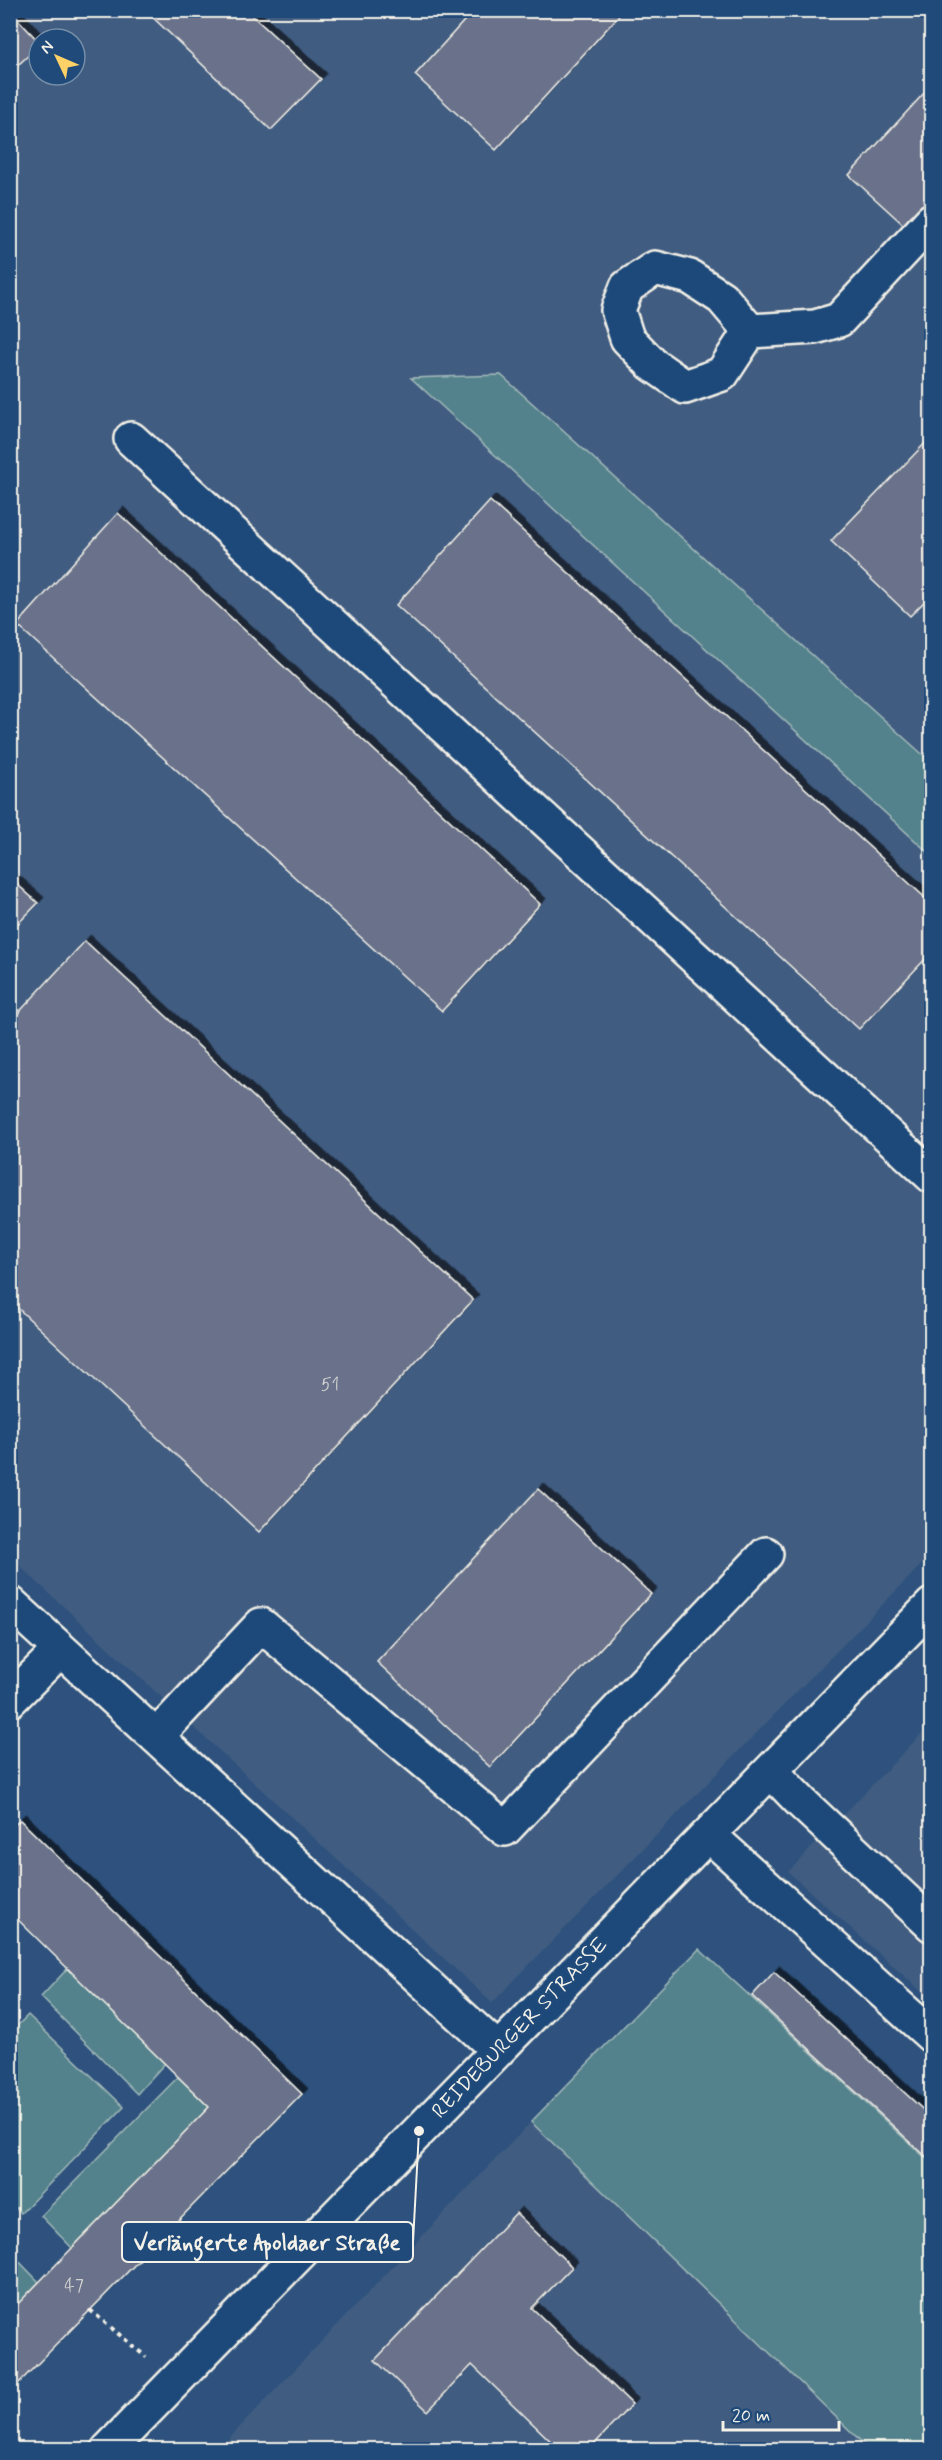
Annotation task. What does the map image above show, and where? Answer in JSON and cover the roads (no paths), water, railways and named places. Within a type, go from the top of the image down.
[{"type":"street","points":[[750,331],[815,327],[839,320],[932,220]]},
{"type":"street","points":[[131,439],[932,1176]]},
{"type":"street","points":[[156,1737],[261,1625],[505,1829],[766,1554]]},
{"type":"street","points":[[10,1603],[498,2050]]},
{"type":"street","name":"REIDEBURGER STRASSE","points":[[108,2450],[932,1605]]},
{"type":"street","points":[[10,1700],[60,1650]]},
{"type":"street","points":[[771,1771],[932,1925]]},
{"type":"street","points":[[709,1835],[932,2036]]},
{"type":"place","name":"Verlängerte Apoldaer Straße","points":[[419,2131]]}]
